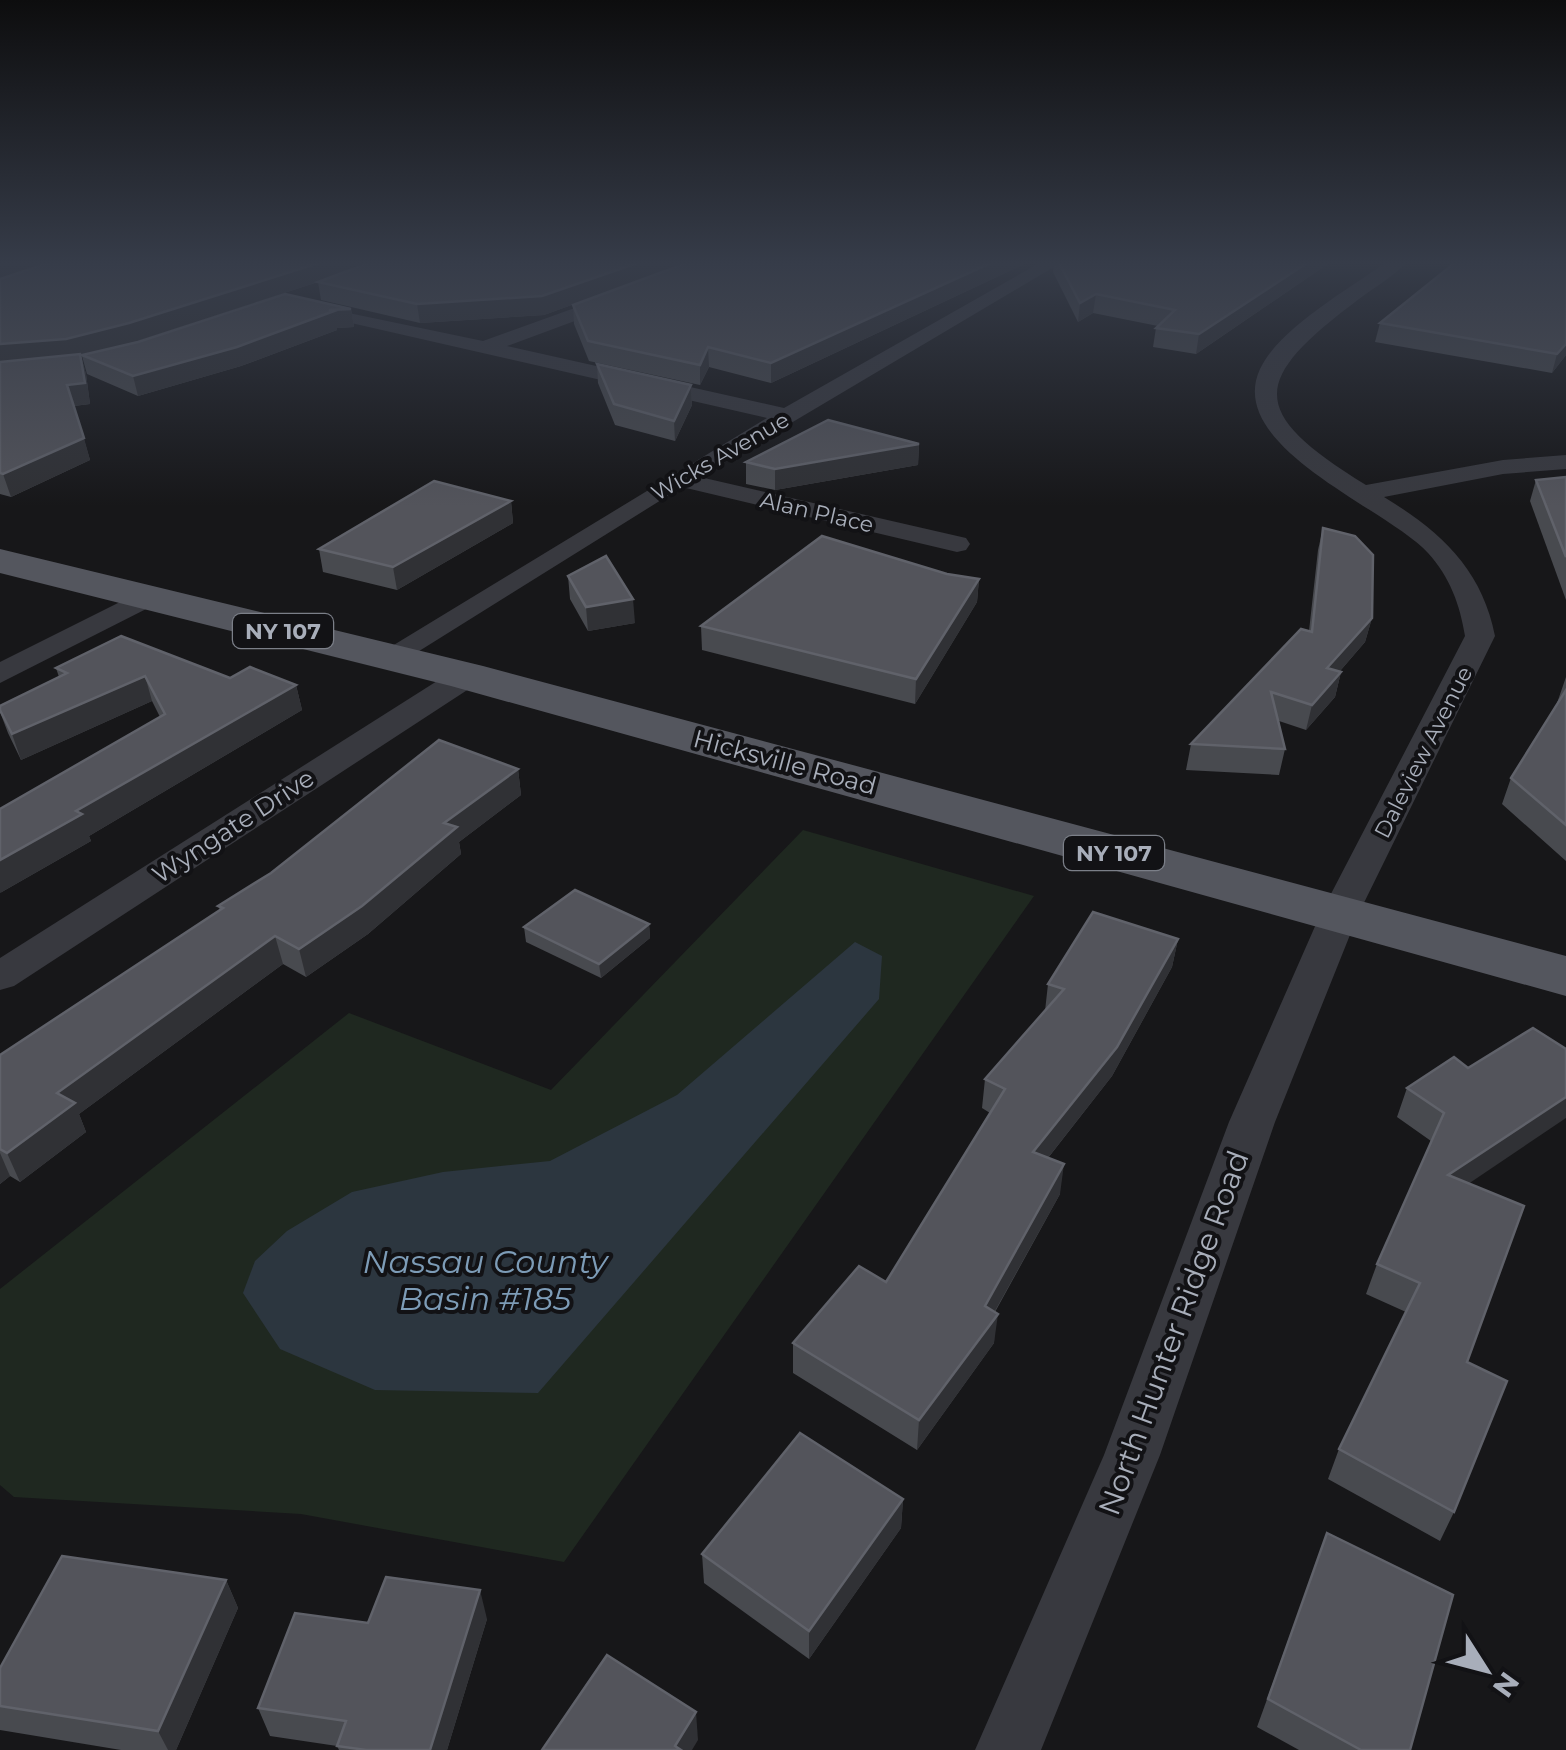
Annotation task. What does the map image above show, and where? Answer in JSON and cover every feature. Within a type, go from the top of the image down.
[{"type":"main road","name":"Hicksville Road","points":[[0,561],[467,676],[1566,976]]},
{"type":"street","points":[[461,343],[788,416]]},
{"type":"street","points":[[484,348],[498,343]]},
{"type":"street","name":"Wicks Avenue","points":[[389,657],[678,479],[914,343]]},
{"type":"street","name":"Daleview Avenue","points":[[1298,343],[1279,358],[1264,379],[1264,402],[1276,427],[1305,454],[1400,516],[1446,557],[1470,596],[1480,636],[1338,914]]},
{"type":"street","points":[[1364,493],[1465,474],[1566,462]]},
{"type":"street","name":"Alan Place","points":[[678,479],[957,544]]},
{"type":"street","points":[[0,674],[146,598]]},
{"type":"street","name":"Wyngate Drive","points":[[0,976],[467,676]]},
{"type":"street","name":"North Hunter Ridge Road","points":[[1008,1750],[1132,1455],[1252,1122],[1338,914]]},
{"type":"shaded area","points":[[803,830],[1034,896],[564,1562],[301,1514],[14,1497],[0,1485],[0,1289],[349,1013],[551,1090]]},
{"type":"water","name":"Nassau County Basin #185","points":[[855,942],[882,956],[879,999],[538,1393],[375,1390],[280,1349],[243,1293],[255,1261],[287,1231],[352,1192],[443,1172],[550,1161],[677,1095]]},
{"type":"building","points":[[135,343],[249,343],[133,376],[82,355]]},
{"type":"building","points":[[596,343],[816,343],[771,363],[708,347],[700,365]]},
{"type":"building","points":[[1492,343],[1566,343],[1557,354]]},
{"type":"building","points":[[80,354],[85,383],[67,385],[84,438],[0,473],[0,362]]},
{"type":"building","points":[[597,364],[691,385],[674,421],[614,404]]},
{"type":"building","points":[[828,420],[919,444],[775,469],[746,462]]},
{"type":"building","points":[[1566,477],[1566,557],[1536,480]]},
{"type":"building","points":[[434,481],[511,501],[393,567],[319,549]]},
{"type":"building","points":[[1323,528],[1355,536],[1373,555],[1372,618],[1327,668],[1341,672],[1312,705],[1271,692],[1285,749],[1191,744],[1301,629],[1312,632]]},
{"type":"building","points":[[822,536],[947,574],[979,579],[916,679],[701,626]]},
{"type":"building","points":[[606,556],[633,599],[586,607],[568,576]]},
{"type":"building","points":[[121,636],[230,678],[250,667],[296,685],[76,811],[82,814],[0,860],[0,809],[165,714],[145,676],[12,734],[0,706],[67,673],[56,668]]},
{"type":"building","points":[[1566,690],[1566,825],[1511,778]]},
{"type":"building","points":[[439,740],[518,769],[444,823],[457,827],[362,906],[299,949],[275,936],[57,1093],[75,1103],[7,1153],[0,1149],[0,1055],[223,908],[218,906],[271,873]]},
{"type":"building","points":[[575,890],[649,924],[599,964],[524,927]]},
{"type":"building","points":[[1093,912],[1178,939],[1117,1047],[1033,1152],[1064,1164],[985,1306],[998,1314],[919,1420],[793,1343],[859,1266],[886,1282],[1005,1089],[985,1079],[1064,989],[1048,984]]},
{"type":"building","points":[[1533,1028],[1566,1049],[1566,1097],[1448,1175],[1524,1206],[1467,1362],[1507,1381],[1454,1512],[1339,1449],[1420,1283],[1377,1264],[1444,1113],[1407,1088],[1454,1057],[1468,1068]]},
{"type":"building","points":[[800,1433],[903,1499],[809,1631],[702,1554]]},
{"type":"building","points":[[1327,1533],[1453,1595],[1410,1750],[1361,1750],[1268,1699]]},
{"type":"building","points":[[62,1556],[226,1580],[158,1731],[0,1706],[0,1668]]},
{"type":"building","points":[[386,1577],[480,1590],[430,1750],[337,1746],[346,1721],[258,1708],[295,1613],[368,1623]]},
{"type":"building","points":[[607,1655],[696,1712],[675,1746],[681,1750],[542,1750]]}]
